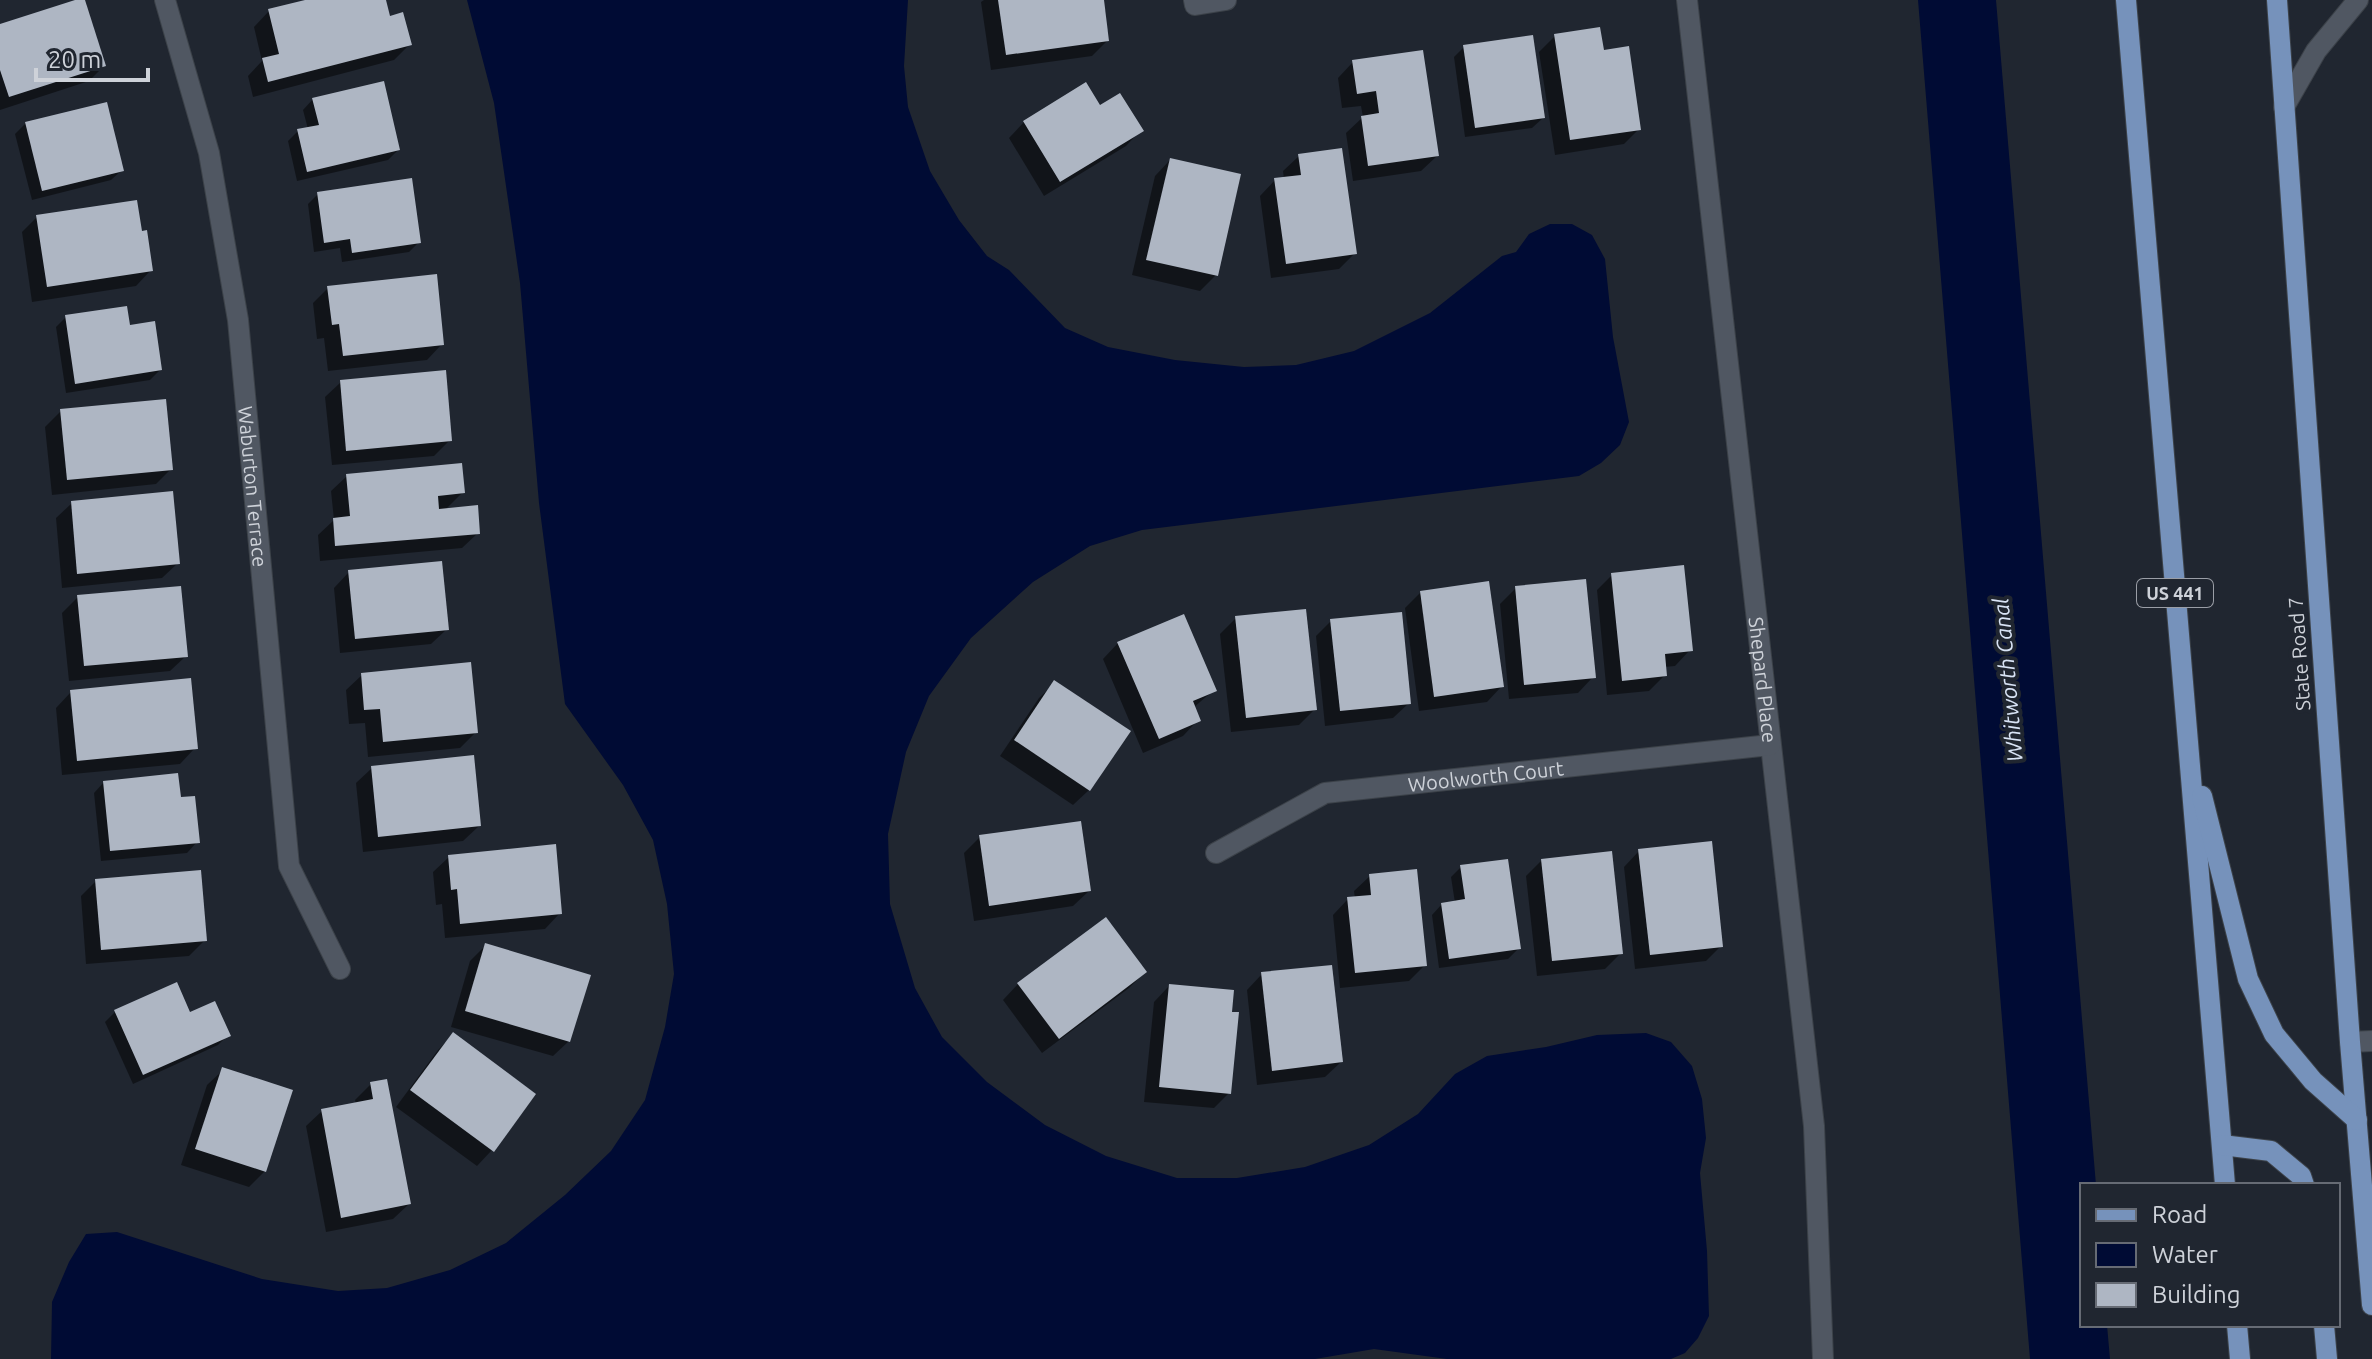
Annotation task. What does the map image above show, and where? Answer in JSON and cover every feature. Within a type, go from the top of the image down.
[{"type":"main road","name":"US 441","points":[[2126,0],[2225,1183]]},
{"type":"main road","name":"State Road 7","points":[[2277,0],[2350,1042],[2364,1120],[2372,1305]]},
{"type":"main road","points":[[2187,738],[2248,979],[2274,1034],[2313,1081],[2364,1120]]},
{"type":"main road","points":[[2222,1145],[2271,1151],[2301,1176],[2303,1183]]},
{"type":"main road","points":[[2237,1327],[2240,1359]]},
{"type":"main road","points":[[2324,1327],[2327,1359]]},
{"type":"street","name":"Waburton Terrace","points":[[165,0],[209,153],[238,320],[289,866],[340,969]]},
{"type":"street","points":[[1194,0],[1195,5],[1226,0]]},
{"type":"street","name":"Shepard Place","points":[[1687,0],[1814,1126],[1823,1359]]},
{"type":"street","points":[[2284,107],[2316,51],[2358,0]]},
{"type":"street","name":"Woolworth Court","points":[[1216,853],[1325,793],[1770,745]]},
{"type":"street","points":[[2350,1042],[2372,1041]]},
{"type":"water","points":[[467,0],[908,0],[904,66],[908,107],[930,171],[959,220],[987,256],[1009,270],[1065,328],[1108,347],[1175,360],[1244,367],[1296,365],[1354,351],[1430,313],[1502,256],[1516,252],[1529,234],[1550,224],[1572,224],[1592,235],[1605,259],[1613,337],[1629,422],[1620,445],[1601,463],[1579,476],[1142,530],[1090,546],[1033,582],[971,638],[929,696],[906,752],[888,834],[890,904],[915,988],[942,1037],[987,1082],[1045,1125],[1106,1156],[1177,1178],[1237,1178],[1305,1167],[1369,1145],[1418,1114],[1455,1074],[1487,1056],[1597,1035],[1646,1033],[1671,1042],[1692,1066],[1702,1099],[1706,1138],[1700,1173],[1709,1316],[1698,1338],[1685,1353],[1671,1359],[1447,1359],[1374,1349],[1315,1359],[51,1359],[52,1302],[69,1262],[86,1234],[117,1232],[262,1279],[338,1291],[387,1288],[450,1270],[506,1243],[565,1195],[611,1151],[645,1100],[665,1027],[674,974],[667,904],[653,840],[623,785],[565,704],[539,503],[520,283],[494,103]]},
{"type":"water","name":"Whitworth Canal","points":[[1918,0],[1996,0],[2096,1183],[2080,1183],[2080,1327],[2107,1327],[2110,1359],[2030,1359]]},
{"type":"building","points":[[75,0],[85,0],[106,66],[9,97],[0,70],[0,24]]},
{"type":"building","points":[[305,0],[386,0],[390,16],[403,12],[412,45],[268,82],[262,58],[279,54],[268,9]]},
{"type":"building","points":[[998,0],[1104,0],[1109,41],[1006,55]]},
{"type":"building","points":[[1600,27],[1604,50],[1629,46],[1641,130],[1570,140],[1554,34]]},
{"type":"building","points":[[1533,35],[1545,118],[1475,128],[1463,45]]},
{"type":"building","points":[[1423,50],[1439,156],[1368,166],[1361,116],[1379,113],[1376,91],[1357,94],[1352,60]]},
{"type":"building","points":[[384,81],[400,150],[307,172],[297,129],[319,125],[312,98]]},
{"type":"building","points":[[1086,82],[1100,105],[1120,93],[1144,131],[1060,182],[1023,121]]},
{"type":"building","points":[[107,102],[124,171],[42,191],[25,122]]},
{"type":"building","points":[[1342,148],[1357,254],[1286,264],[1274,178],[1301,175],[1298,154]]},
{"type":"building","points":[[1170,158],[1241,174],[1218,276],[1146,260]]},
{"type":"building","points":[[412,178],[421,243],[352,253],[350,239],[324,243],[317,192]]},
{"type":"building","points":[[137,200],[142,231],[147,230],[153,271],[47,287],[36,215]]},
{"type":"building","points":[[437,274],[444,345],[343,356],[339,324],[332,325],[327,286]]},
{"type":"building","points":[[127,306],[130,325],[155,321],[162,370],[75,384],[65,315]]},
{"type":"building","points":[[446,370],[452,441],[346,451],[340,380]]},
{"type":"building","points":[[166,399],[173,470],[67,480],[60,409]]},
{"type":"building","points":[[462,463],[465,493],[438,496],[439,509],[478,505],[480,534],[335,546],[333,518],[350,516],[346,474]]},
{"type":"building","points":[[173,491],[180,564],[77,574],[71,501]]},
{"type":"building","points":[[442,561],[449,630],[355,639],[348,570]]},
{"type":"building","points":[[1684,565],[1693,651],[1665,654],[1667,676],[1622,681],[1611,573]]},
{"type":"building","points":[[1586,579],[1596,678],[1524,685],[1515,586]]},
{"type":"building","points":[[1489,581],[1504,687],[1434,697],[1420,591]]},
{"type":"building","points":[[181,586],[188,657],[84,666],[77,595]]},
{"type":"building","points":[[1306,609],[1317,710],[1246,718],[1235,616]]},
{"type":"building","points":[[1402,612],[1411,704],[1340,711],[1330,619]]},
{"type":"building","points":[[1184,614],[1217,691],[1193,701],[1201,721],[1159,739],[1117,642]]},
{"type":"building","points":[[471,662],[478,733],[383,742],[380,709],[364,710],[361,673]]},
{"type":"building","points":[[191,678],[198,749],[77,761],[70,690]]},
{"type":"building","points":[[1054,680],[1131,731],[1090,791],[1014,740]]},
{"type":"building","points":[[474,755],[481,826],[378,837],[371,766]]},
{"type":"building","points":[[178,773],[181,797],[195,796],[200,843],[110,851],[103,781]]},
{"type":"building","points":[[1081,821],[1091,891],[989,906],[979,835]]},
{"type":"building","points":[[1712,841],[1723,947],[1650,955],[1638,849]]},
{"type":"building","points":[[556,844],[562,914],[460,924],[457,889],[451,890],[448,855]]},
{"type":"building","points":[[1612,851],[1623,954],[1552,961],[1541,859]]},
{"type":"building","points":[[1508,859],[1521,949],[1449,959],[1441,903],[1465,899],[1460,865]]},
{"type":"building","points":[[1417,869],[1427,966],[1355,973],[1347,897],[1371,895],[1369,874]]},
{"type":"building","points":[[201,870],[207,941],[101,950],[95,879]]},
{"type":"building","points":[[1106,917],[1147,972],[1059,1039],[1017,983]]},
{"type":"building","points":[[485,943],[591,975],[570,1042],[465,1011]]},
{"type":"building","points":[[1332,965],[1343,1062],[1272,1071],[1261,972]]},
{"type":"building","points":[[177,982],[190,1012],[215,1001],[231,1036],[143,1075],[114,1010]]},
{"type":"building","points":[[1169,984],[1234,990],[1232,1012],[1239,1012],[1231,1094],[1159,1087]]},
{"type":"building","points":[[453,1032],[536,1094],[494,1152],[410,1090]]},
{"type":"building","points":[[222,1067],[293,1090],[266,1172],[195,1149]]},
{"type":"building","points":[[387,1079],[411,1204],[341,1218],[321,1109],[373,1099],[370,1082]]}]
